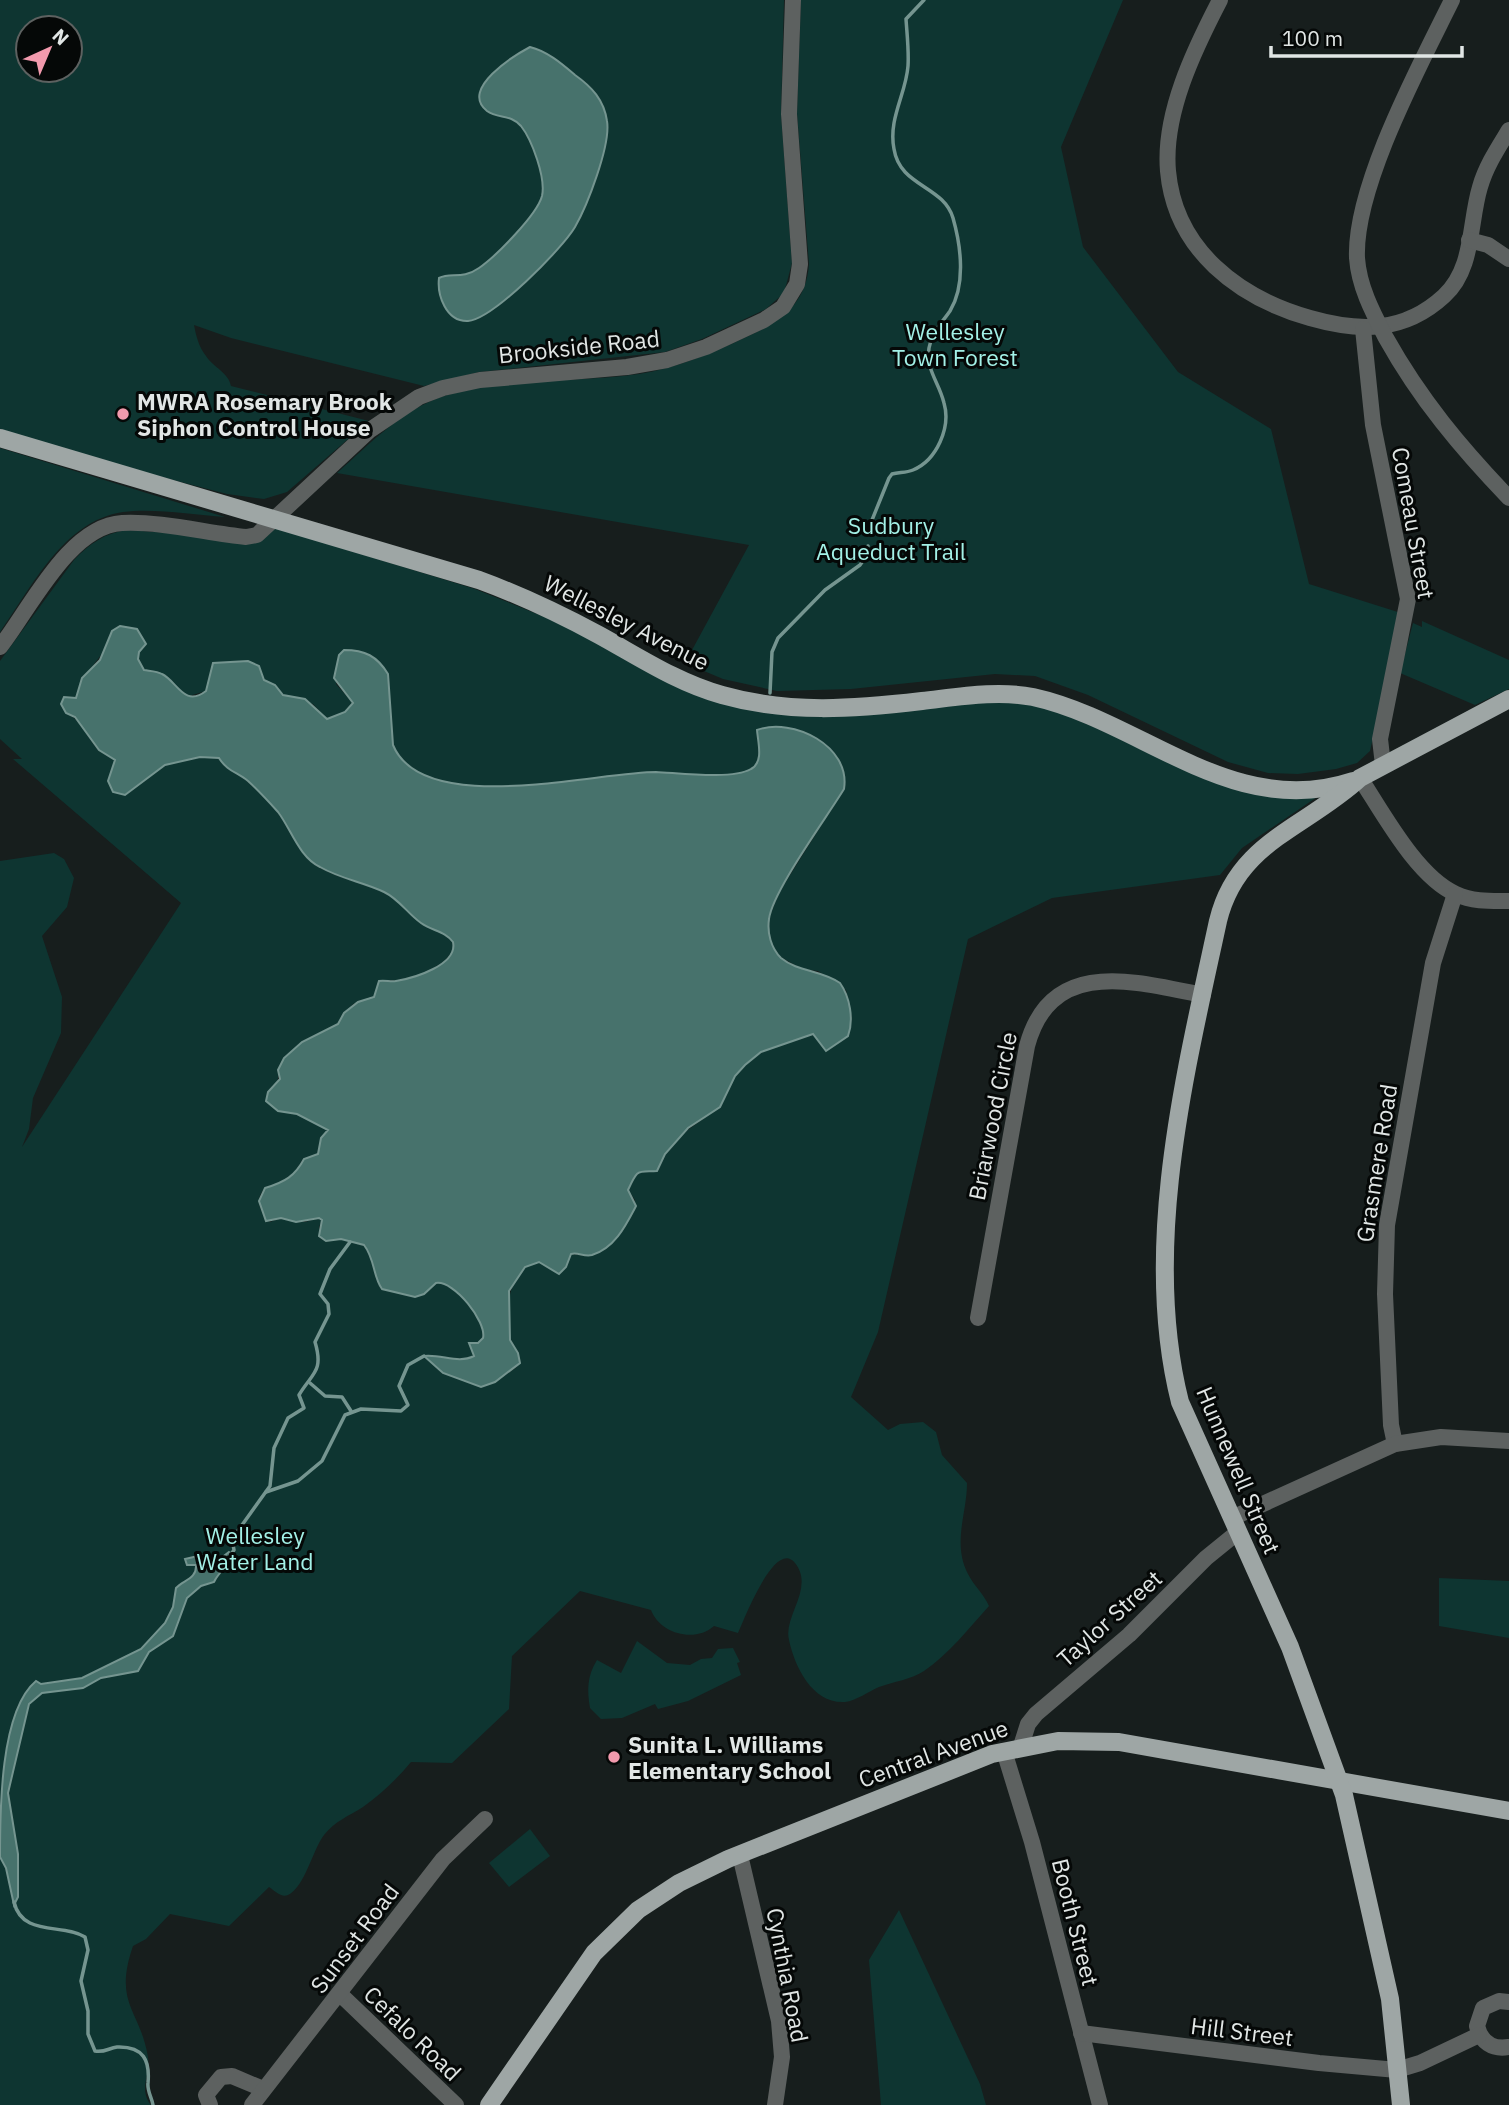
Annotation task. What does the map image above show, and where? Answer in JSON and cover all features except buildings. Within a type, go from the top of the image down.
[{"type":"main road","name":"Wellesley Avenue","points":[[0,438],[492,584],[548,608],[692,685],[735,699],[792,708],[849,709],[1017,695],[1064,708],[1200,769],[1255,786],[1307,790],[1360,778]]},
{"type":"main road","name":"Hunnewell Street","points":[[1401,2105],[1383,1961],[1339,1780],[1290,1647],[1180,1402],[1172,1370],[1165,1297],[1167,1194],[1223,901],[1239,870],[1360,778],[1509,699]]},
{"type":"main road","name":"Central Avenue","points":[[489,2105],[580,1970],[609,1937],[670,1888],[740,1855],[1012,1748],[1066,1740],[1119,1742],[1509,1811]]},
{"type":"street","name":"Brookside Road","points":[[0,647],[71,550],[94,531],[125,523],[227,536],[271,520],[379,422],[427,394],[454,385],[495,378],[627,367],[667,360],[716,342],[764,320],[783,307],[797,284],[800,264],[789,114],[793,0]]},
{"type":"street","points":[[1220,0],[1184,82],[1169,139],[1170,181],[1182,221],[1206,259],[1249,293],[1302,315],[1363,329],[1381,328],[1407,320],[1445,296],[1462,270],[1483,176],[1509,130]]},
{"type":"street","points":[[1452,0],[1390,132],[1364,210],[1357,247],[1358,266],[1364,293],[1381,328],[1433,414],[1509,498]]},
{"type":"street","points":[[1469,240],[1488,245],[1509,258]]},
{"type":"street","name":"Comeau Street","points":[[1363,329],[1373,425],[1408,599],[1380,739],[1383,765]]},
{"type":"street","points":[[1360,778],[1418,862],[1433,878],[1455,894],[1475,900],[1509,901]]},
{"type":"street","name":"Grasmere Road","points":[[1395,1444],[1391,1425],[1385,1294],[1387,1225],[1433,963],[1455,894]]},
{"type":"street","name":"Briarwood Circle","points":[[978,1318],[1027,1045],[1036,1020],[1061,995],[1093,981],[1116,979],[1203,995]]},
{"type":"street","name":"Taylor Street","points":[[1012,1748],[1039,1711],[1129,1635],[1235,1525],[1395,1444],[1441,1437],[1509,1441]]},
{"type":"street","name":"Booth Street","points":[[1012,1748],[1032,1842],[1100,2105]]},
{"type":"street","name":"Sunset Road","points":[[252,2105],[443,1859],[485,1819]]},
{"type":"street","name":"Cynthia Road","points":[[740,1855],[779,2021],[782,2057],[775,2105]]},
{"type":"street","name":"Cefalo Road","points":[[340,1994],[456,2105]]},
{"type":"street","points":[[1509,2002],[1499,2001],[1483,2008],[1477,2026],[1479,2035],[1488,2044],[1497,2048],[1509,2047]]},
{"type":"street","name":"Hill Street","points":[[1081,2033],[1319,2063],[1398,2070]]},
{"type":"street","points":[[1398,2070],[1420,2063],[1479,2035]]},
{"type":"street","points":[[210,2105],[206,2095],[221,2077],[232,2076],[263,2089]]},
{"type":"green space","points":[[0,0],[784,0],[781,114],[792,263],[784,293],[766,309],[702,339],[665,352],[479,372],[424,386],[231,338],[194,325],[204,353],[227,377],[231,386],[369,421],[287,492],[264,499],[227,494],[96,460],[0,429]]},
{"type":"green space","name":"Wellesley Town Forest","points":[[801,0],[1123,0],[1061,147],[1083,247],[1178,372],[1271,429],[1309,584],[1401,613],[1370,751],[1357,763],[1298,774],[1268,773],[1228,762],[1088,695],[1035,676],[995,674],[851,689],[777,691],[723,679],[685,663],[749,545],[337,473],[400,419],[444,396],[492,386],[615,377],[666,368],[706,355],[744,338],[789,311],[802,291],[809,264],[797,113]]},
{"type":"green space","points":[[0,448],[225,517],[148,511],[123,512],[102,518],[83,528],[51,558],[0,632]]},
{"type":"green space","name":"Wellesley Water Land","points":[[274,527],[475,589],[768,707],[1015,694],[1209,775],[1317,797],[1242,848],[1220,875],[1052,898],[968,939],[878,1332],[851,1397],[888,1430],[900,1424],[923,1422],[936,1432],[942,1455],[967,1483],[961,1551],[968,1574],[989,1606],[950,1649],[914,1676],[879,1687],[849,1701],[834,1701],[815,1691],[807,1682],[792,1651],[788,1631],[802,1582],[795,1563],[787,1558],[778,1562],[761,1584],[738,1633],[714,1626],[697,1634],[679,1633],[662,1625],[651,1610],[580,1591],[512,1656],[509,1709],[452,1763],[411,1762],[376,1797],[333,1826],[324,1835],[304,1877],[294,1891],[283,1896],[269,1887],[229,1926],[170,1914],[146,1939],[133,1946],[126,1981],[127,1994],[148,2057],[145,2093],[151,2105],[0,2105],[0,861],[54,853],[64,859],[74,878],[67,907],[42,936],[62,997],[61,1033],[33,1098],[29,1129],[22,1147],[181,903],[13,759],[22,759],[0,739],[0,661],[74,560],[92,544],[105,537],[127,530],[256,539]],"holes":[[[137,629],[139,660],[144,670],[164,678],[182,693],[189,696],[206,691],[213,663],[248,661],[261,670],[263,680],[283,695],[313,704],[327,719],[345,712],[353,703],[336,684],[337,663],[392,737],[403,762],[428,777],[464,785],[550,783],[653,772],[734,775],[757,765],[765,727],[807,735],[831,750],[840,760],[844,773],[844,789],[780,891],[769,917],[768,931],[779,956],[802,969],[818,971],[846,990],[852,1018],[848,1036],[826,1051],[813,1034],[803,1035],[769,1048],[748,1062],[734,1078],[718,1107],[675,1141],[659,1168],[637,1174],[628,1190],[635,1200],[634,1210],[587,1256],[570,1254],[566,1267],[541,1262],[525,1268],[513,1285],[507,1321],[517,1367],[495,1382],[474,1385],[425,1357],[462,1359],[475,1356],[469,1343],[478,1343],[483,1338],[483,1331],[475,1313],[452,1288],[436,1283],[424,1294],[388,1291],[379,1285],[377,1268],[364,1245],[341,1239],[321,1239],[319,1227],[322,1220],[319,1218],[305,1222],[281,1218],[270,1222],[263,1214],[259,1201],[265,1188],[293,1176],[301,1161],[318,1154],[321,1138],[328,1130],[297,1114],[278,1111],[277,1085],[280,1064],[284,1058],[302,1042],[338,1024],[353,1004],[374,997],[389,980],[418,975],[448,958],[453,942],[421,923],[389,895],[328,872],[313,863],[271,805],[219,758],[207,755],[172,762],[132,790],[111,771],[116,763],[114,760],[97,749],[79,723],[66,713],[67,697],[76,699],[82,681],[103,652],[110,635]]]},
{"type":"green space","points":[[1422,621],[1509,660],[1509,689],[1475,705],[1400,673],[1413,623],[1422,627]]},
{"type":"green space","points":[[1439,1578],[1509,1581],[1509,1638],[1439,1626]]},
{"type":"green space","points":[[637,1641],[667,1663],[690,1665],[701,1659],[712,1658],[718,1649],[733,1648],[740,1662],[737,1663],[741,1675],[688,1701],[658,1709],[655,1704],[622,1718],[601,1719],[590,1708],[591,1672],[597,1660],[621,1673]]},
{"type":"green space","points":[[530,1829],[550,1856],[509,1887],[489,1863]]},
{"type":"green space","points":[[899,1910],[980,2084],[986,2105],[881,2105],[869,1960]]},
{"type":"shaded area","points":[[530,47],[560,62],[587,84],[600,100],[607,121],[602,160],[575,227],[556,251],[526,282],[493,309],[468,321],[460,320],[444,306],[439,278],[467,274],[486,263],[524,224],[542,196],[540,170],[525,132],[517,122],[487,111],[480,102],[484,83],[492,74]]},
{"type":"shaded area","points":[[120,626],[137,629],[146,644],[139,652],[138,659],[144,670],[162,674],[186,695],[198,695],[206,691],[213,663],[248,661],[259,666],[264,680],[275,685],[283,695],[305,699],[327,719],[345,712],[353,703],[334,678],[339,655],[344,650],[370,655],[388,674],[393,745],[410,767],[438,780],[473,786],[513,786],[656,772],[731,774],[755,766],[759,752],[757,730],[771,727],[787,728],[817,738],[838,760],[844,774],[844,789],[780,891],[772,907],[769,930],[772,945],[781,958],[840,983],[850,1009],[848,1036],[826,1051],[813,1034],[761,1052],[735,1076],[720,1107],[688,1128],[665,1154],[657,1171],[636,1175],[628,1190],[636,1206],[624,1228],[607,1247],[592,1255],[571,1254],[566,1267],[559,1274],[539,1262],[525,1267],[509,1291],[510,1340],[518,1353],[520,1363],[495,1382],[481,1387],[443,1373],[424,1356],[468,1358],[474,1356],[469,1343],[478,1343],[483,1338],[483,1331],[475,1313],[452,1288],[436,1283],[424,1294],[415,1297],[382,1289],[364,1245],[341,1239],[326,1241],[319,1236],[322,1220],[319,1218],[296,1222],[281,1218],[266,1221],[259,1201],[265,1188],[289,1178],[304,1159],[318,1154],[321,1138],[328,1130],[297,1114],[278,1111],[266,1101],[268,1092],[280,1079],[278,1070],[284,1058],[302,1042],[338,1024],[344,1013],[358,1002],[374,997],[379,981],[413,977],[442,964],[453,950],[453,942],[421,923],[389,895],[336,875],[306,857],[278,812],[248,781],[229,769],[219,758],[200,757],[165,765],[125,795],[113,792],[108,781],[115,760],[99,750],[75,717],[66,713],[61,704],[64,697],[76,698],[82,678],[100,660],[112,631]]},
{"type":"shaded area","points":[[229,1552],[234,1555],[230,1562],[214,1582],[201,1586],[187,1598],[173,1636],[149,1652],[138,1671],[101,1678],[83,1688],[42,1693],[29,1704],[8,1793],[18,1854],[18,1897],[14,1905],[6,1868],[0,1857],[2,1789],[9,1737],[24,1695],[36,1681],[41,1684],[82,1678],[141,1649],[165,1623],[173,1607],[176,1588],[196,1570],[196,1565],[187,1565],[185,1559],[202,1555],[216,1562]]},
{"type":"waterway","points":[[870,525],[892,474],[908,472],[922,465],[935,451],[944,432],[946,412],[929,363],[929,348],[955,301],[960,278],[958,241],[948,207],[904,171],[894,149],[893,127],[908,66],[906,19],[924,0]]},
{"type":"waterway","points":[[770,693],[772,652],[778,638],[825,590],[860,565],[868,546]]},
{"type":"waterway","points":[[230,1556],[234,1550],[232,1539],[270,1486],[274,1448],[288,1418],[304,1408],[299,1395],[315,1372],[318,1360],[315,1342],[329,1314],[328,1304],[320,1294],[330,1269],[350,1242]]},
{"type":"waterway","points":[[266,1492],[298,1481],[322,1461],[345,1415],[361,1409],[401,1411],[408,1405],[399,1386],[408,1365],[424,1356]]},
{"type":"waterway","points":[[310,1383],[325,1396],[342,1397],[351,1411]]},
{"type":"waterway","points":[[14,1902],[18,1913],[34,1925],[85,1937],[88,1950],[81,1981],[88,2011],[88,2034],[95,2051],[126,2047],[143,2056],[148,2068],[148,2089],[153,2105]]},
{"type":"place","name":"MWRA Rosemary Brook Siphon Control House","points":[[123,414]]},
{"type":"place","name":"Sunita L. Williams Elementary School","points":[[614,1757]]},
{"type":"park label","name":"Sudbury Aqueduct Trail","points":[[891,538]]}]
